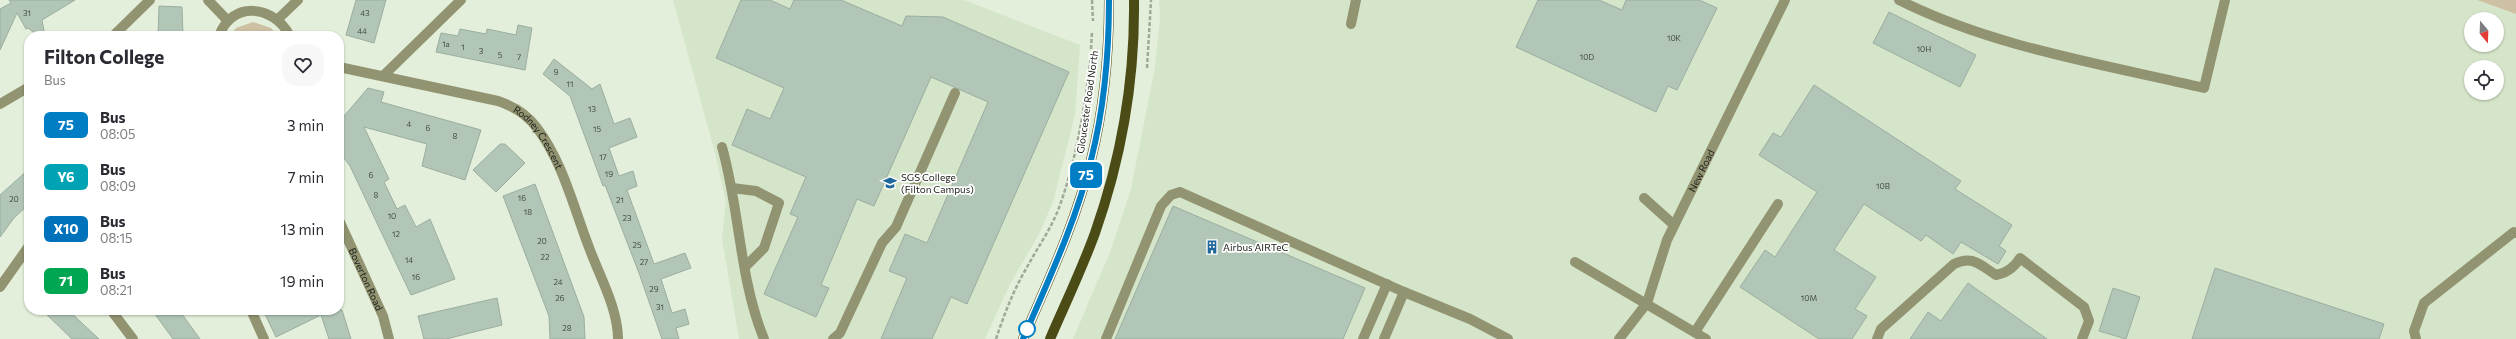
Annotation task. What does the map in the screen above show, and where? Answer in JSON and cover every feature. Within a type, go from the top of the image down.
[{"type":"main road","name":"Gloucester Road North","points":[[1023,339],[1065,239],[1091,160],[1104,78],[1109,0]]},
{"type":"main road","points":[[1050,339],[1095,232],[1113,172],[1129,84],[1134,0]]},
{"type":"street","points":[[118,31],[150,0]]},
{"type":"street","points":[[208,0],[228,21]]},
{"type":"street","points":[[278,18],[298,0]]},
{"type":"street","points":[[383,76],[462,0]]},
{"type":"street","points":[[1351,24],[1356,0]]},
{"type":"street","points":[[1899,0],[1932,17],[2029,48],[2204,88],[2225,0]]},
{"type":"street","name":"New Road","points":[[1619,339],[1647,303],[1666,240],[1782,1]]},
{"type":"street","points":[[222,31],[228,21],[247,11],[268,13],[278,18],[287,31]]},
{"type":"street","name":"Rodney Crescent","points":[[344,68],[498,101],[516,108],[533,122],[546,141],[558,166],[612,310],[618,339]]},
{"type":"street","points":[[0,104],[24,90]]},
{"type":"street","points":[[833,339],[840,333],[882,243],[896,227],[955,93]]},
{"type":"street","points":[[722,148],[732,188],[745,267],[756,320],[764,339]]},
{"type":"street","points":[[732,188],[756,191],[779,203],[764,248],[745,267]]},
{"type":"street","points":[[1106,339],[1161,206],[1171,195],[1180,192],[1404,292],[1470,319],[1508,339]]},
{"type":"street","points":[[1644,198],[1674,224]]},
{"type":"street","points":[[1695,332],[1778,204]]},
{"type":"street","name":"Boverton Road","points":[[344,231],[383,316],[389,339]]},
{"type":"street","points":[[2416,339],[2414,331],[2424,303],[2514,232],[2516,233]]},
{"type":"street","points":[[0,287],[24,253]]},
{"type":"street","points":[[1877,339],[1881,329],[1954,264],[1965,259],[1972,260],[1996,275],[2005,274],[2015,266],[2020,258],[2084,307],[2089,321],[2082,339]]},
{"type":"street","points":[[1575,262],[1706,339]]},
{"type":"street","points":[[1363,339],[1387,284]]},
{"type":"street","points":[[1384,339],[1404,292]]},
{"type":"street","points":[[115,315],[133,339]]},
{"type":"street","points":[[254,315],[264,339]]},
{"type":"path","points":[[996,339],[1005,312],[1025,270],[1048,231],[1060,204],[1075,151],[1086,91],[1091,56],[1092,0]]},
{"type":"shaded area","name":"SGS College (Filton Campus)","points":[[673,0],[964,0],[1080,45],[1075,115],[1053,202],[1039,234],[1010,284],[985,339],[739,339],[722,239],[726,201],[715,153]]},
{"type":"shaded area","points":[[1159,0],[2477,0],[2516,14],[2516,339],[1073,339],[1110,252],[1131,189],[1155,67],[1160,18]]},
{"type":"shaded area","points":[[2477,0],[2516,0],[2516,14]]},
{"type":"shaded area","points":[[253,22],[271,28],[274,31],[234,31],[236,28]]},
{"type":"building","points":[[9,0],[75,0],[42,20],[44,31],[32,31],[28,28],[26,29],[17,13],[0,50],[0,9],[11,3]]},
{"type":"building","points":[[356,0],[386,0],[374,43],[346,35]]},
{"type":"building","points":[[741,0],[770,0],[790,9],[794,0],[841,0],[902,26],[906,16],[943,17],[1069,72],[967,304],[951,297],[932,339],[881,339],[907,278],[889,271],[905,234],[927,243],[988,102],[931,77],[874,206],[857,199],[821,285],[829,288],[816,317],[764,294],[798,217],[790,214],[806,177],[732,145],[747,109],[770,119],[784,88],[716,58]]},
{"type":"building","points":[[1538,0],[1599,0],[1622,10],[1626,0],[1699,0],[1717,8],[1677,90],[1668,86],[1656,112],[1516,47]]},
{"type":"building","points":[[159,6],[182,7],[183,31],[158,31]]},
{"type":"building","points":[[1889,12],[1976,55],[1960,87],[1873,43]]},
{"type":"building","points":[[518,25],[532,28],[525,70],[436,52],[441,33],[458,36],[460,29],[486,34],[487,29],[516,35]]},
{"type":"building","points":[[554,59],[592,89],[600,84],[614,124],[630,118],[637,137],[609,148],[619,176],[633,171],[637,186],[627,190],[654,264],[685,253],[691,268],[661,279],[672,313],[685,309],[689,324],[676,328],[679,339],[662,339],[639,273],[605,185],[603,186],[570,96],[543,74]]},
{"type":"building","points":[[1814,85],[1961,181],[1955,189],[2012,225],[1999,246],[2006,251],[1998,264],[1961,242],[1953,254],[1926,235],[1921,241],[1864,204],[1834,250],[1876,277],[1855,309],[1867,316],[1852,339],[1819,339],[1740,287],[1765,250],[1775,257],[1817,192],[1759,155],[1773,133],[1781,137]]},
{"type":"building","points":[[368,88],[384,92],[381,102],[481,130],[465,180],[422,166],[427,144],[364,127],[389,179],[384,182],[397,209],[405,205],[416,227],[430,219],[455,279],[411,295],[350,166],[344,158],[344,116]]},
{"type":"building","points":[[500,144],[505,144],[525,163],[496,192],[473,170]]},
{"type":"building","points":[[24,173],[24,209],[14,218],[0,237],[0,195]]},
{"type":"building","points":[[535,184],[584,317],[585,339],[550,339],[549,316],[503,196]]},
{"type":"building","name":"Airbus AIRTeC","points":[[1173,206],[1365,288],[1343,339],[1115,339]]},
{"type":"building","points":[[2215,268],[2384,324],[2379,339],[2192,339]]},
{"type":"building","points":[[1968,283],[2047,339],[1910,339],[1928,312],[1941,321]]},
{"type":"building","points":[[2113,288],[2140,297],[2126,339],[2099,331]]},
{"type":"building","points":[[497,298],[502,325],[446,339],[424,339],[418,316]]},
{"type":"building","points":[[47,315],[73,315],[99,339],[72,339]]},
{"type":"building","points":[[156,315],[183,315],[200,339],[173,339]]},
{"type":"building","points":[[265,315],[321,315],[276,337]]},
{"type":"building","points":[[321,315],[344,315],[351,339],[329,339]]},
{"type":"bus line","name":"75","points":[[1023,339],[1065,239],[1091,160],[1104,78],[1109,0]]},
{"type":"place","name":"SGS College (Filton Campus)","points":[[890,183]]},
{"type":"place","name":"Airbus AIRTeC","points":[[1212,247]]}]
